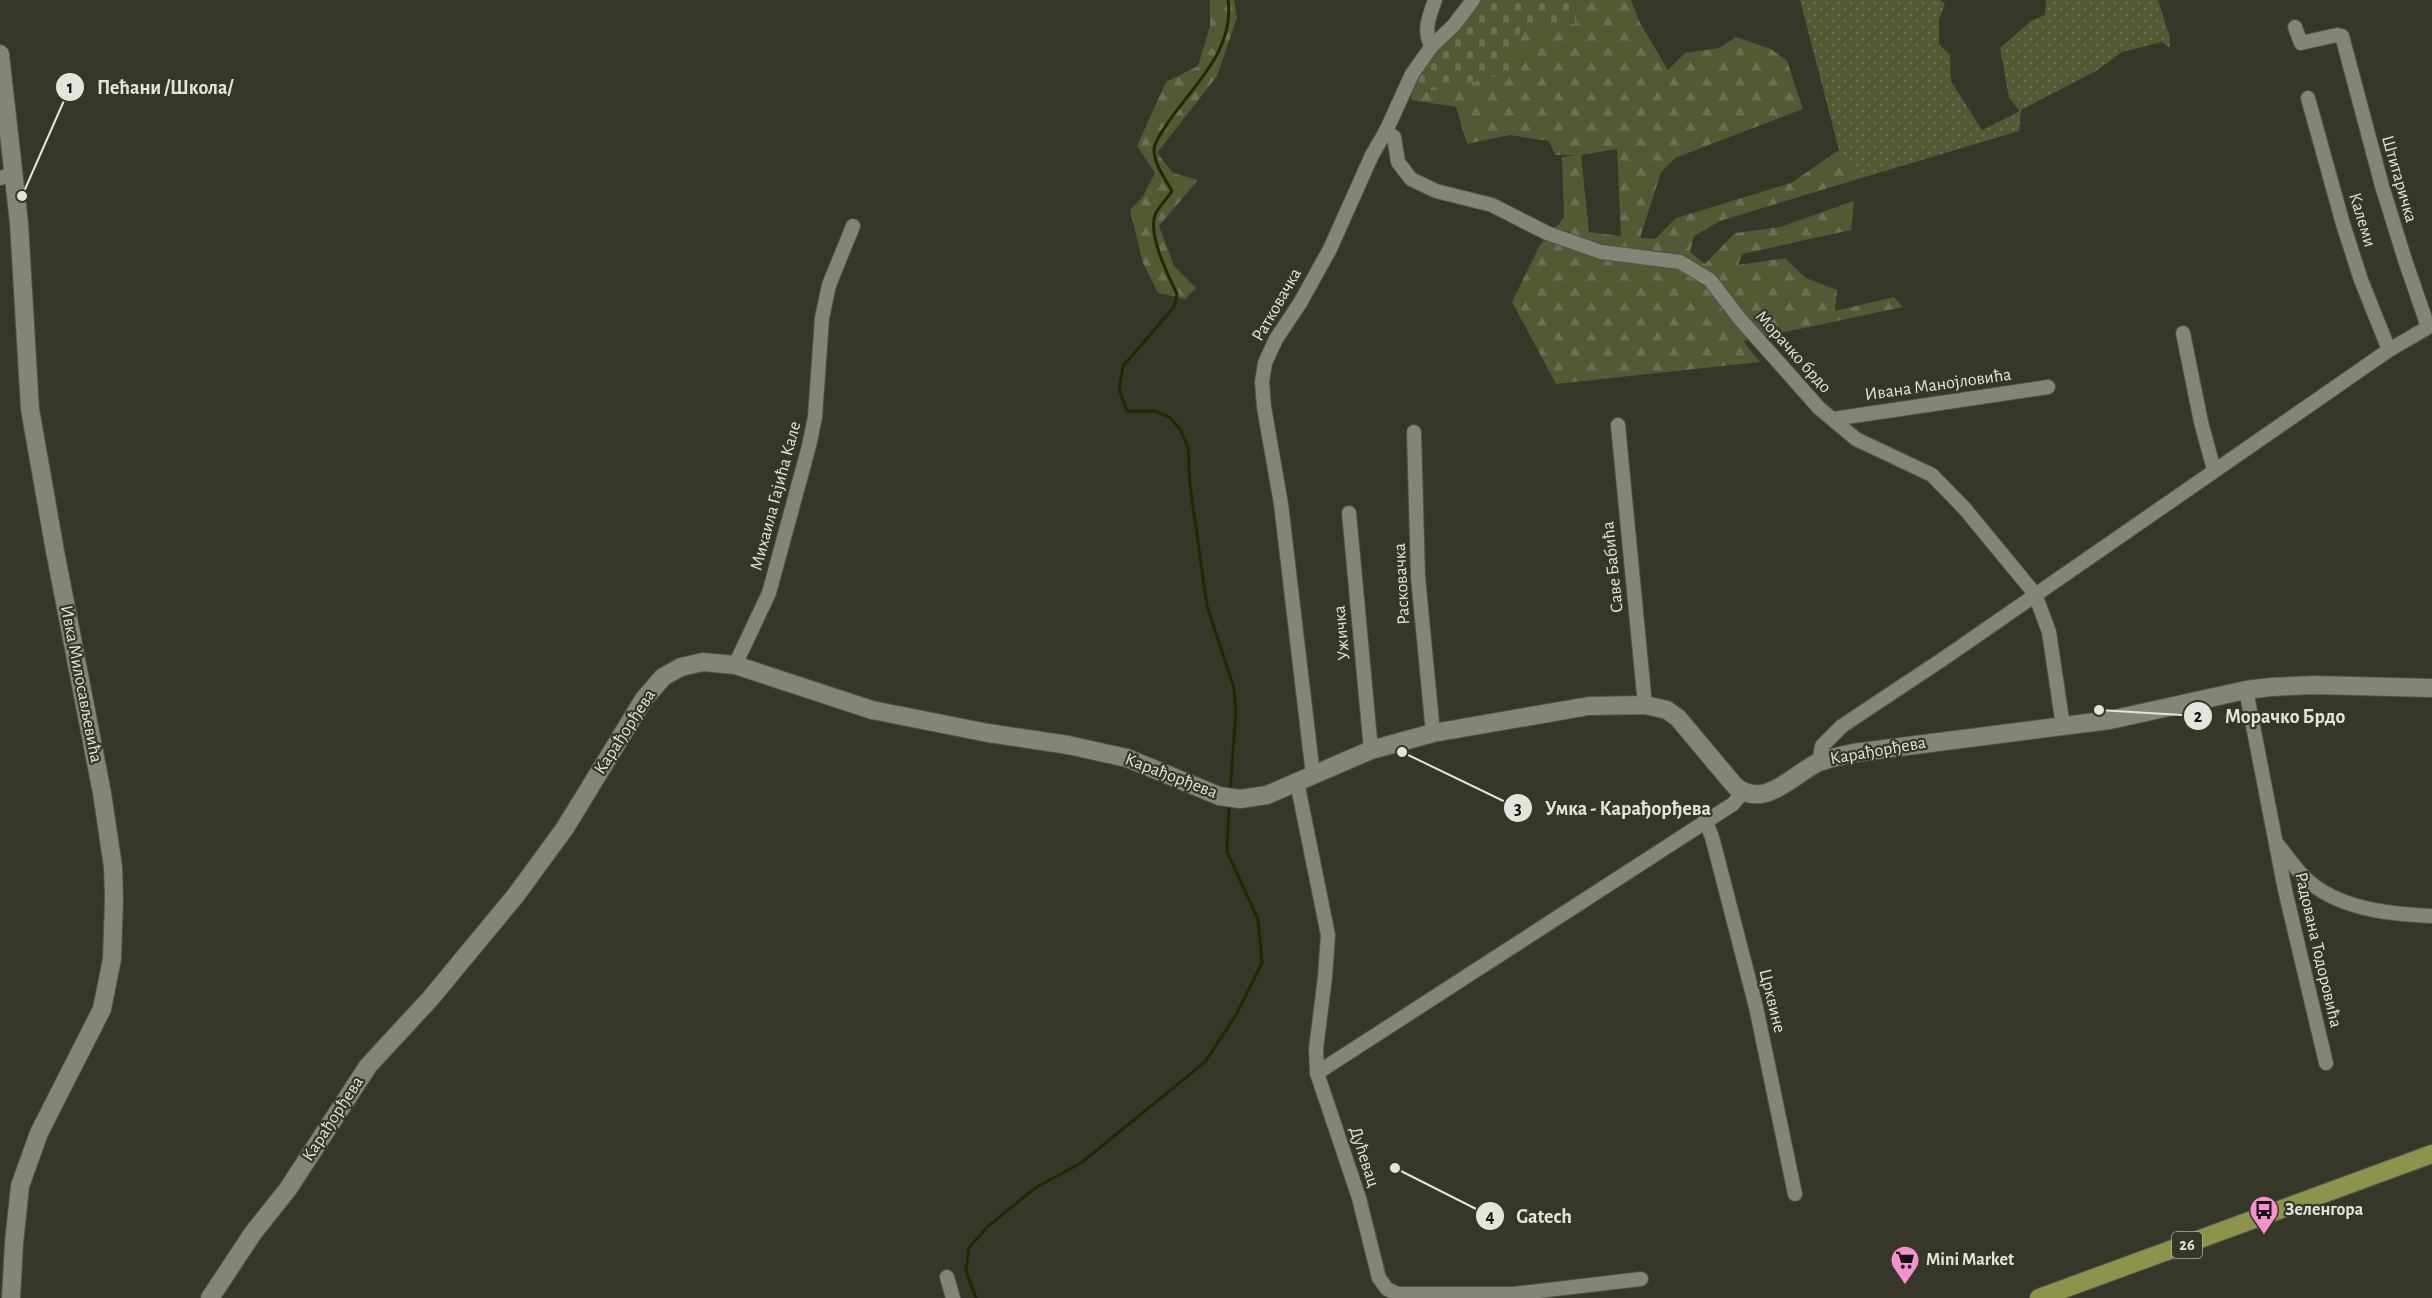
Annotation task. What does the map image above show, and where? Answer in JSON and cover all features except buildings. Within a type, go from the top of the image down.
[{"type":"main road","name":"26","points":[[2039,1298],[2432,1154]]},
{"type":"street","points":[[1432,46],[1427,37],[1427,29],[1435,0]]},
{"type":"street","name":"Ратковачка","points":[[1305,778],[1281,504],[1264,407],[1262,382],[1265,363],[1276,339],[1330,249],[1371,155],[1386,131],[1412,74],[1432,46],[1454,25],[1473,0]]},
{"type":"street","name":"Штитаричка","points":[[2295,27],[2301,43],[2337,35],[2342,38],[2404,261],[2430,326]]},
{"type":"street","name":"Ивка Милосављевића","points":[[0,54],[6,176],[22,257],[30,409],[102,793],[113,867],[114,899],[112,959],[102,1010],[39,1132],[20,1186],[11,1298]]},
{"type":"street","name":"Калеми","points":[[2308,98],[2354,257],[2389,350]]},
{"type":"street","name":"Морачко брдо","points":[[1386,131],[1394,137],[1398,162],[1411,179],[1436,191],[1492,205],[1546,233],[1601,252],[1680,262],[1710,280],[1748,328],[1819,408],[1856,439],[1932,475],[1965,509],[2035,594],[2049,633],[2063,726]]},
{"type":"street","name":"Михаила Гајића Кале","points":[[735,665],[769,593],[809,446],[815,417],[822,318],[829,285],[853,226]]},
{"type":"street","points":[[1819,763],[1822,746],[1842,726],[2389,350],[2430,326]]},
{"type":"street","points":[[2182,333],[2214,470]]},
{"type":"street","name":"Ивана Манојловића","points":[[1833,419],[2048,387]]},
{"type":"street","name":"Саве Бабића","points":[[1618,425],[1645,705]]},
{"type":"street","name":"Расковачка","points":[[1414,432],[1418,577],[1433,733]]},
{"type":"street","name":"Ужичка","points":[[1349,513],[1371,750]]},
{"type":"street","name":"Карађорђева","points":[[210,1298],[253,1233],[288,1189],[368,1066],[446,981],[539,865],[588,791],[636,711],[663,678],[681,667],[703,662],[735,665],[872,710],[988,733],[1068,745],[1127,758],[1226,797],[1257,798],[1371,750],[1433,733],[1589,706],[1645,705],[1667,710],[1678,718],[1735,786],[1743,792],[1756,795],[1771,792],[1819,763],[1853,753],[2110,720],[2246,690],[2314,685],[2432,688]]},
{"type":"street","name":"Радована Тодоровића","points":[[2246,690],[2297,950],[2326,1063]]},
{"type":"street","name":"Дућевац","points":[[1305,778],[1328,935],[1316,1049],[1317,1073],[1359,1198],[1379,1278],[1388,1289],[1398,1294],[1514,1296],[1641,1279]]},
{"type":"street","points":[[1317,1073],[1733,804],[1743,792]]},
{"type":"street","name":"Црквине","points":[[1705,820],[1712,837],[1758,1018],[1795,1194]]},
{"type":"street","name":"Радована Тодоровића","points":[[2277,844],[2305,878],[2328,894],[2355,905],[2406,915],[2432,916]]},
{"type":"street","points":[[946,1277],[953,1298]]},
{"type":"green space","points":[[1210,0],[1234,0],[1237,18],[1217,76],[1157,153],[1173,173],[1198,180],[1159,226],[1174,266],[1196,288],[1185,299],[1158,293],[1143,263],[1130,210],[1142,198],[1155,173],[1137,146],[1166,82],[1198,66],[1210,26]]},
{"type":"green space","points":[[1477,0],[1575,0],[1577,23],[1520,30],[1511,72],[1443,90],[1411,91],[1424,67]]},
{"type":"green space","points":[[1575,0],[1631,0],[1640,23],[1668,70],[1685,53],[1719,48],[1736,37],[1771,49],[1787,61],[1803,109],[1675,158],[1661,172],[1640,238],[1655,239],[1676,218],[1791,183],[1839,150],[1858,179],[1720,221],[1694,236],[1690,252],[1705,264],[1735,233],[1780,227],[1854,201],[1851,230],[1742,254],[1738,265],[1785,258],[1806,278],[1837,290],[1835,311],[1894,297],[1903,307],[1743,341],[1760,362],[1556,384],[1512,302],[1540,245],[1564,218],[1562,157],[1575,155],[1555,155],[1549,141],[1510,135],[1467,144],[1456,107],[1411,100],[1411,91],[1443,90],[1520,30],[1577,23]],"holes":[[[1617,149],[1621,236],[1589,232],[1581,155]]]},
{"type":"green space","points":[[1800,0],[1940,0],[1945,4],[1939,19],[1939,44],[1950,55],[1951,81],[1982,130],[2020,111],[2009,98],[2000,48],[2031,21],[2045,15],[2046,0],[2158,0],[2170,38],[2170,48],[2162,42],[2122,52],[2096,71],[2021,110],[2019,131],[1858,179],[1839,150]]},
{"type":"waterway","points":[[1228,0],[1229,18],[1219,50],[1211,65],[1169,121],[1154,149],[1158,166],[1172,191],[1155,215],[1154,234],[1160,255],[1177,294],[1174,307],[1123,366],[1119,389],[1127,411],[1155,411],[1169,417],[1180,429],[1188,447],[1190,485],[1207,606],[1234,688],[1236,712],[1230,792]]},
{"type":"waterway","points":[[976,1298],[966,1271],[969,1248],[987,1227],[1035,1188],[1081,1163],[1205,1062],[1237,1013],[1262,963],[1258,919],[1227,852],[1229,804]]},
{"type":"place","name":"Пећани /Школа/","points":[[22,196]]},
{"type":"place","name":"Морачко Брдо","points":[[2099,710]]},
{"type":"place","name":"Умка - Карађорђева","points":[[1402,752]]},
{"type":"place","name":"Gatech","points":[[1395,1168]]},
{"type":"place","name":"Зеленгора","points":[[2264,1236]]},
{"type":"place","name":"Mini Market","points":[[1905,1286]]}]
